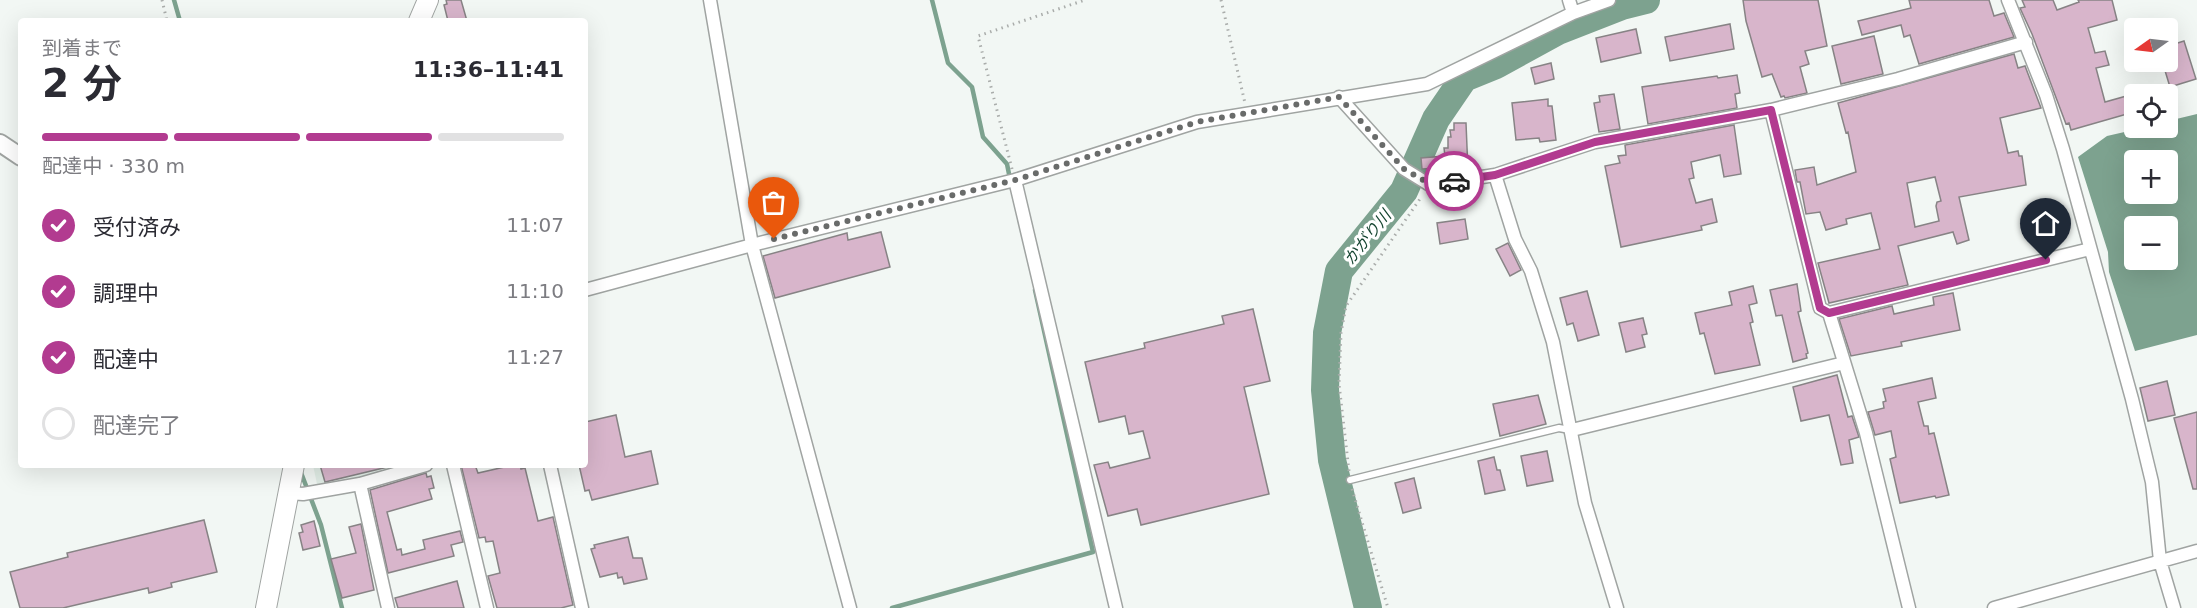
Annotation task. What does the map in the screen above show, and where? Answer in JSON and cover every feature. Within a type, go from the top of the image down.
[{"type":"main road","points":[[420,18],[428,0]]},
{"type":"main road","points":[[266,608],[296,493],[294,468]]},
{"type":"street","points":[[710,0],[752,245],[850,608]]},
{"type":"street","points":[[1569,0],[1573,14]]},
{"type":"street","points":[[588,289],[752,245],[1015,180],[1197,122],[1427,84],[1573,14],[1609,0]]},
{"type":"street","points":[[2008,0],[2026,42],[2063,149],[2152,482],[2160,561],[2174,608]]},
{"type":"street","points":[[1339,97],[1404,169],[1427,183],[1495,175],[1595,142],[1771,110],[1898,79],[2026,42]]},
{"type":"street","points":[[1771,110],[1820,308],[1829,313],[2090,249]]},
{"type":"street","points":[[0,143],[18,155]]},
{"type":"street","points":[[1495,175],[1515,239],[1534,281],[1553,342],[1585,503],[1617,608]]},
{"type":"street","points":[[1015,180],[1116,608]]},
{"type":"street","points":[[1829,313],[1866,433],[1909,608]]},
{"type":"street","points":[[1572,430],[1844,363]]},
{"type":"street","points":[[296,493],[360,484],[416,468]]},
{"type":"street","points":[[454,468],[487,608]]},
{"type":"street","points":[[551,468],[582,608]]},
{"type":"street","points":[[360,484],[388,608]]},
{"type":"street","points":[[1994,608],[2197,551]]},
{"type":"lane","points":[[1350,480],[1559,428],[1572,430]]},
{"type":"path","points":[[162,0],[166,18]]},
{"type":"path","points":[[1015,180],[978,36],[1085,0]]},
{"type":"path","points":[[1221,0],[1248,113]]},
{"type":"path","points":[[1388,608],[1350,480],[1339,384],[1341,333],[1346,306],[1427,183]]},
{"type":"shaded area","points":[[2197,114],[2197,335],[2135,351],[2109,272],[2108,252],[2078,157],[2107,136],[2124,132],[2124,138],[2178,138],[2178,119]]},
{"type":"shaded area","points":[[314,468],[401,469],[357,480],[317,484]]},
{"type":"building","points":[[446,0],[461,0],[466,18],[447,18],[444,5],[447,4]]},
{"type":"building","points":[[1743,0],[1818,0],[1827,46],[1805,51],[1809,64],[1800,67],[1807,93],[1781,97],[1772,74],[1762,77],[1746,21]]},
{"type":"building","points":[[1909,0],[1989,0],[1994,16],[2004,13],[2014,37],[1919,64],[1910,35],[1904,37],[1901,25],[1862,35],[1858,21],[1911,8]]},
{"type":"building","points":[[2022,0],[2053,0],[2057,10],[2079,2],[2078,0],[2112,0],[2117,20],[2088,28],[2095,53],[2105,51],[2109,65],[2096,68],[2105,102],[2124,97],[2124,115],[2071,130],[2069,123],[2066,124],[2020,8],[2025,7]]},
{"type":"building","points":[[1730,24],[1734,49],[1670,61],[1665,37]]},
{"type":"building","points":[[1636,29],[1641,53],[1601,62],[1596,38]]},
{"type":"building","points":[[1874,36],[1883,74],[1841,84],[1832,46]]},
{"type":"building","points":[[2184,41],[2196,79],[2178,85],[2169,84],[2165,72],[2178,72],[2178,43]]},
{"type":"building","points":[[2014,54],[2018,68],[2025,66],[2041,108],[2000,118],[2008,153],[2018,151],[2019,156],[2022,156],[2026,185],[1959,197],[1969,240],[1957,244],[1953,232],[1898,246],[1908,285],[1829,303],[1818,263],[1880,249],[1871,213],[1846,219],[1847,224],[1826,230],[1820,212],[1806,214],[1800,182],[1797,182],[1795,170],[1814,167],[1817,185],[1856,172],[1848,132],[1846,133],[1838,103]],"holes":[[[1935,177],[1941,201],[1937,202],[1936,206],[1939,221],[1915,227],[1907,183]]]},
{"type":"building","points":[[1551,63],[1554,79],[1535,84],[1531,68]]},
{"type":"building","points":[[1737,75],[1740,93],[1735,94],[1737,108],[1648,124],[1642,87]]},
{"type":"building","points":[[1614,94],[1620,129],[1599,132],[1594,103],[1600,102],[1599,96]]},
{"type":"building","points":[[1548,99],[1548,106],[1552,106],[1556,140],[1540,142],[1539,138],[1516,140],[1512,103]]},
{"type":"building","points":[[1454,123],[1466,123],[1468,171],[1455,171],[1453,167],[1422,169],[1421,158],[1445,156],[1444,148],[1448,148],[1448,137],[1451,137],[1450,130],[1454,130]]},
{"type":"building","points":[[1734,125],[1741,174],[1724,177],[1720,155],[1691,162],[1694,178],[1689,179],[1696,203],[1712,199],[1717,222],[1701,226],[1702,230],[1621,247],[1605,166],[1620,163],[1618,156],[1626,155],[1625,145]]},
{"type":"building","points":[[1465,219],[1468,239],[1440,244],[1437,223]]},
{"type":"building","points":[[881,232],[890,267],[775,298],[763,256],[847,233],[848,240]]},
{"type":"building","points":[[1508,243],[1521,270],[1510,276],[1496,249]]},
{"type":"building","points":[[1797,284],[1801,311],[1798,312],[1808,353],[1807,358],[1793,362],[1782,315],[1776,316],[1770,290]]},
{"type":"building","points":[[1753,286],[1757,303],[1749,305],[1753,322],[1750,323],[1760,365],[1715,374],[1704,333],[1700,334],[1695,313],[1732,305],[1729,292]]},
{"type":"building","points":[[1587,291],[1599,335],[1578,341],[1573,323],[1567,325],[1560,298]]},
{"type":"building","points":[[1953,293],[1960,330],[1901,342],[1902,346],[1851,356],[1839,319],[1892,306],[1894,314],[1934,305],[1933,297]]},
{"type":"building","points":[[1253,309],[1270,381],[1244,387],[1269,494],[1141,525],[1137,509],[1108,516],[1094,465],[1108,462],[1110,468],[1150,458],[1143,431],[1129,434],[1125,416],[1099,422],[1085,362],[1145,348],[1144,343],[1224,324],[1222,316]]},
{"type":"building","points":[[1643,318],[1647,334],[1642,335],[1645,347],[1626,352],[1619,323]]},
{"type":"building","points":[[1837,375],[1848,417],[1852,416],[1859,437],[1849,440],[1853,463],[1841,465],[1829,415],[1801,421],[1793,387]]},
{"type":"building","points":[[1932,378],[1936,398],[1918,402],[1924,426],[1928,426],[1929,434],[1934,433],[1949,495],[1900,503],[1890,459],[1896,457],[1891,431],[1875,435],[1868,412],[1884,408],[1883,402],[1886,401],[1883,389]]},
{"type":"building","points":[[2167,381],[2175,415],[2148,421],[2140,388]]},
{"type":"building","points":[[1538,395],[1546,424],[1500,436],[1493,404]]},
{"type":"building","points":[[2197,412],[2197,489],[2193,489],[2174,418]]},
{"type":"building","points":[[616,415],[625,457],[651,451],[658,484],[592,500],[589,490],[585,491],[580,468],[588,468],[588,421]]},
{"type":"building","points":[[1547,451],[1553,481],[1527,486],[1521,456]]},
{"type":"building","points":[[1494,457],[1505,490],[1485,494],[1478,461]]},
{"type":"building","points":[[321,468],[383,468],[325,482]]},
{"type":"building","points":[[462,468],[476,468],[478,473],[500,468],[525,468],[538,521],[553,517],[573,605],[561,608],[497,608],[488,576],[500,573],[493,541],[486,542],[485,537],[479,538]]},
{"type":"building","points":[[426,473],[427,477],[431,476],[434,488],[429,489],[432,499],[387,512],[397,550],[401,549],[402,555],[425,549],[423,540],[460,531],[463,542],[451,545],[454,556],[388,573],[370,490]]},
{"type":"building","points":[[1414,478],[1421,508],[1403,513],[1395,483]]},
{"type":"building","points":[[204,520],[217,572],[171,583],[172,587],[149,593],[148,588],[63,608],[20,608],[10,572],[68,557],[67,553]]},
{"type":"building","points":[[314,521],[320,546],[303,550],[299,533],[303,532],[301,525]]},
{"type":"building","points":[[361,524],[374,590],[342,598],[331,559],[356,553],[349,527]]},
{"type":"building","points":[[628,537],[633,558],[642,558],[647,579],[624,584],[622,577],[618,578],[617,573],[600,577],[591,549],[595,548],[594,545]]},
{"type":"building","points":[[457,581],[464,608],[398,608],[395,598]]},
{"type":"waterway","points":[[174,0],[179,18]]},
{"type":"waterway","points":[[932,0],[948,63],[972,87],[983,137],[1007,164],[1010,179]]},
{"type":"waterway","name":"かがり川","points":[[1368,608],[1332,460],[1325,390],[1327,333],[1339,271],[1404,191],[1436,119],[1464,78],[1496,65],[1558,31],[1622,6],[1646,0]]},
{"type":"waterway","points":[[892,608],[1093,552],[1035,290]]},
{"type":"waterway","points":[[300,470],[321,525],[342,608]]},
{"type":"way so far","points":[[774,239],[1015,180],[1197,122],[1339,97],[1404,169],[1430,184],[1454,181]]},
{"type":"route","points":[[1454,181],[1495,175],[1595,142],[1771,110],[1820,308],[1829,313],[2046,260]]}]
